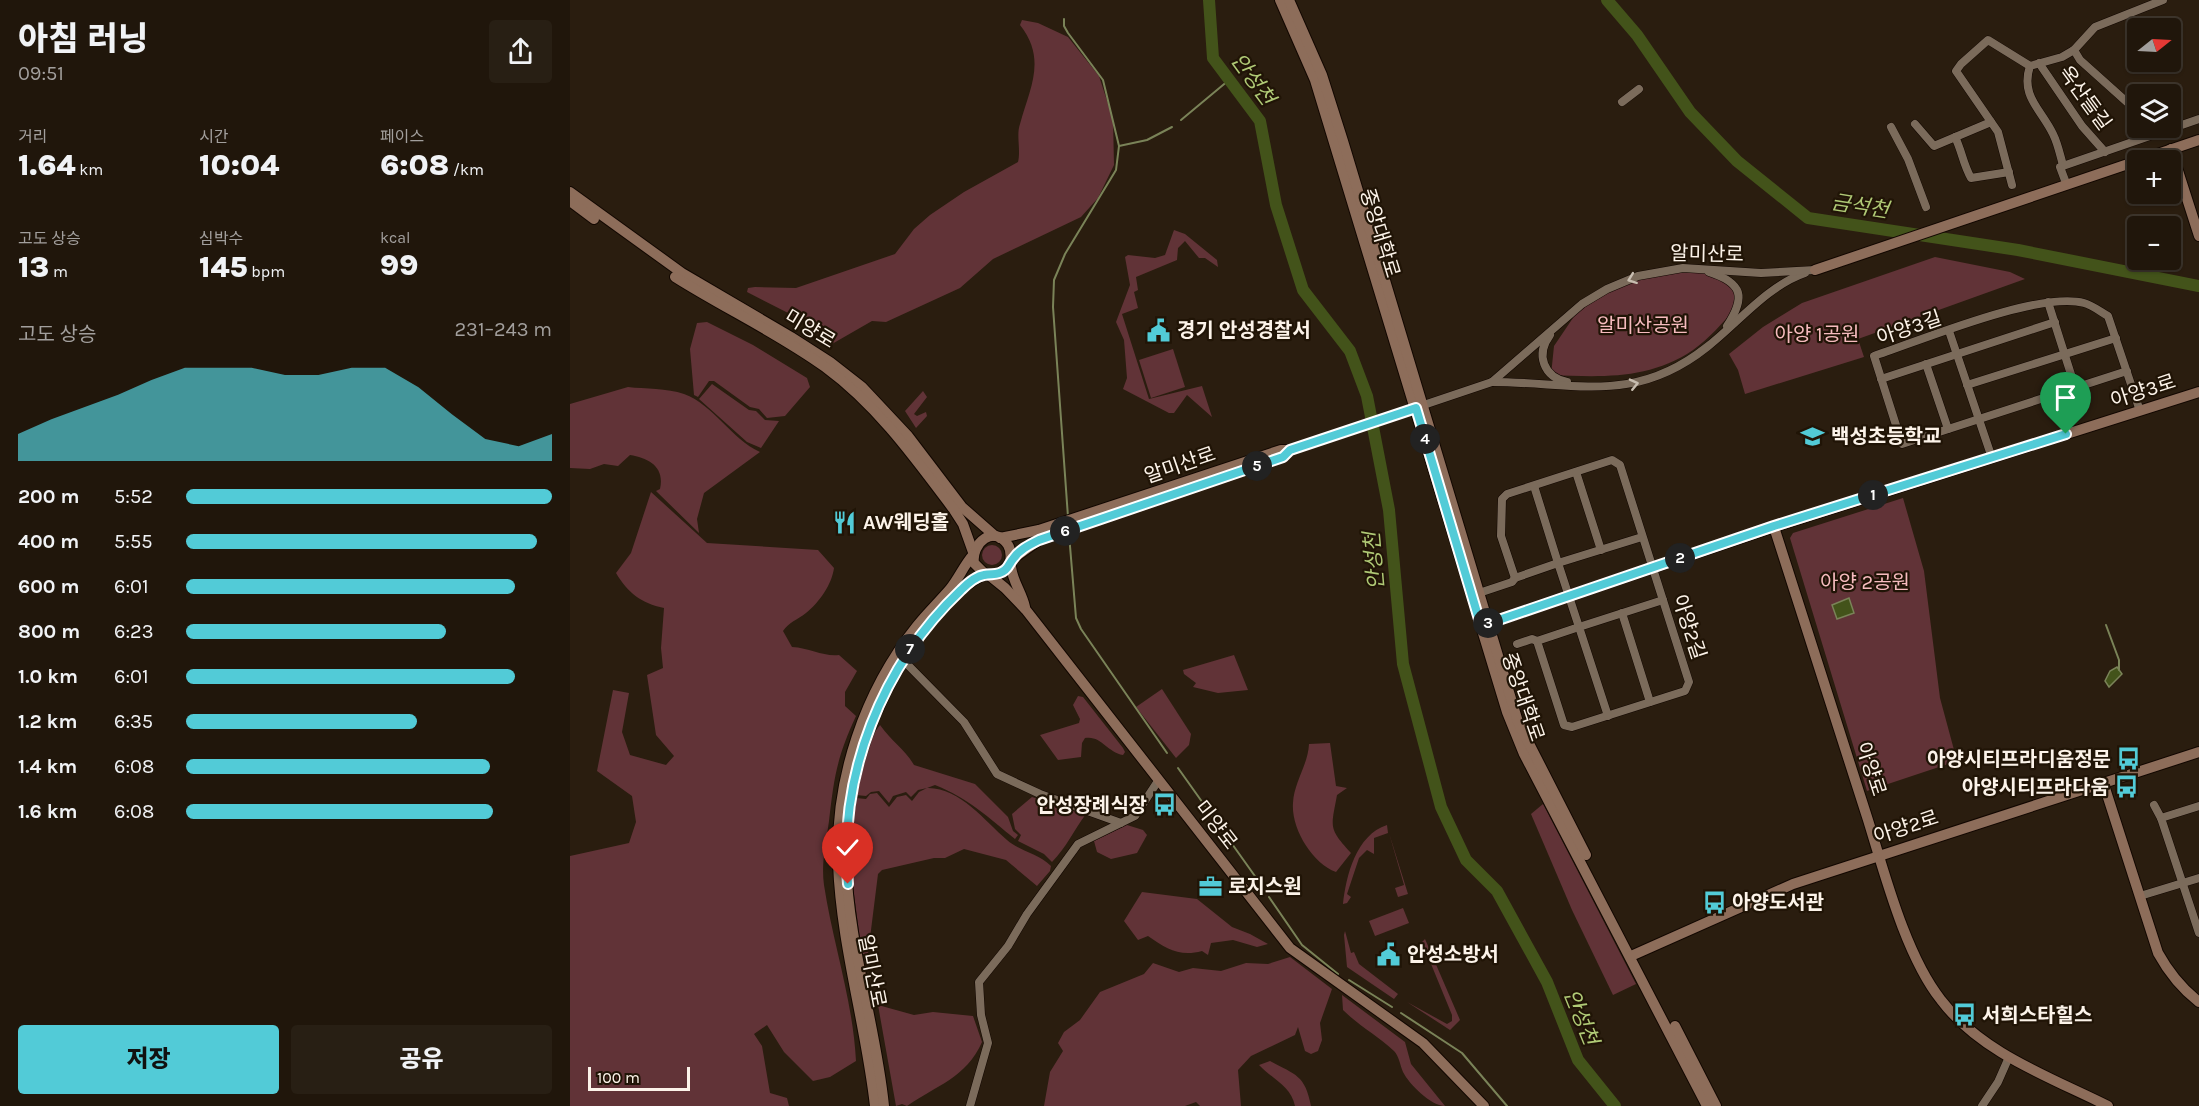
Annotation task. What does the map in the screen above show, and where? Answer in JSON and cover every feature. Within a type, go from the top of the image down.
[{"type":"street","name":"중앙대학로","points":[[1280,0],[1315,80],[1479,592],[1485,624]]},
{"type":"street","name":"중앙대학로","points":[[1289,0],[1322,75],[1485,624],[1518,722],[1707,1106]]},
{"type":"street","points":[[2030,66],[2062,57],[2074,50],[2095,27],[2163,0]]},
{"type":"street","points":[[2012,185],[1998,132],[1956,71],[1988,40],[2030,66]]},
{"type":"street","points":[[2074,50],[2080,60],[2127,102]]},
{"type":"street","name":"옥산들길","points":[[2039,63],[2082,126],[2105,152]]},
{"type":"street","points":[[2030,66],[2026,79],[2028,94],[2053,135],[2066,183],[2199,140]]},
{"type":"street","points":[[1622,102],[1639,89]]},
{"type":"street","name":"옥산들길","points":[[2181,123],[2199,119]]},
{"type":"street","points":[[1915,124],[1934,146],[1991,122]]},
{"type":"street","points":[[1891,127],[1908,159],[1926,207]]},
{"type":"street","points":[[1955,137],[1963,152],[1962,161],[1971,178],[2009,172]]},
{"type":"street","name":"옥산들길","points":[[2062,166],[2138,142],[2143,138]]},
{"type":"street","points":[[2171,149],[2199,236]]},
{"type":"street","name":"알미산로","points":[[998,537],[1039,530],[1281,450],[1290,450],[1492,382],[1596,387],[1629,386],[1655,378],[1705,349],[1771,292],[1796,276],[2066,183]]},
{"type":"street","name":"미양로","points":[[570,192],[682,273],[801,343],[862,387],[908,436],[966,512],[998,537]]},
{"type":"street","name":"미양로","points":[[570,201],[699,292],[825,368],[867,403],[889,425],[954,510],[963,524],[973,553]]},
{"type":"street","name":"알미산로","points":[[1492,382],[1570,315],[1607,289],[1638,276],[1663,270],[1699,269],[1761,273],[1815,270]]},
{"type":"street","points":[[1699,269],[1725,278],[1738,289],[1740,298],[1736,313],[1721,335]]},
{"type":"street","points":[[2048,302],[2075,387]]},
{"type":"street","name":"아양3길","points":[[2127,371],[1902,444],[1874,356],[2027,305],[2048,302],[2085,303],[2108,316],[2116,338],[2127,371],[2140,411]]},
{"type":"street","points":[[1570,315],[1545,342],[1543,367],[1563,382],[1596,387]]},
{"type":"street","points":[[1881,379],[2055,322]]},
{"type":"street","points":[[1949,332],[1992,458]]},
{"type":"street","points":[[1967,385],[2116,338]]},
{"type":"street","points":[[1926,364],[1948,429]]},
{"type":"street","name":"아양3로","points":[[1485,624],[1774,526],[2199,392]]},
{"type":"street","name":"알미산로","points":[[1011,562],[1039,540],[1283,457],[1290,450]]},
{"type":"street","name":"아양2길","points":[[1515,578],[1501,536],[1502,499],[1507,494],[1612,460],[1620,465],[1689,681],[1685,691],[1572,727],[1564,725],[1537,641]]},
{"type":"street","points":[[1576,472],[1601,550]]},
{"type":"street","points":[[1534,486],[1608,716]]},
{"type":"street","name":"아양로","points":[[1774,526],[1879,854],[1922,972],[1941,1002],[1960,1020],[2009,1057],[2108,1106]]},
{"type":"street","points":[[985,537],[998,537],[1010,547],[1011,562],[997,575],[987,575],[978,570],[973,553],[977,543],[985,537]]},
{"type":"street","points":[[1479,592],[1512,582],[1515,578],[1558,563],[1642,537]]},
{"type":"street","name":"알미산로","points":[[875,1106],[868,1047],[839,880],[838,862],[845,779],[863,718],[886,671],[916,627],[951,588],[973,553]]},
{"type":"street","name":"미양로","points":[[1011,562],[1026,610]]},
{"type":"street","name":"알미산로","points":[[884,1106],[874,1031],[849,902],[846,862],[849,812],[858,759],[874,716],[903,660],[924,631],[957,594],[987,575]]},
{"type":"street","name":"미양로","points":[[987,575],[1005,588],[1026,610],[1290,948],[1423,1043],[1484,1106]]},
{"type":"street","points":[[1518,644],[1532,639],[1537,641],[1663,600]]},
{"type":"street","points":[[1622,613],[1650,702]]},
{"type":"street","points":[[903,660],[964,722],[997,774],[1040,794],[1121,823]]},
{"type":"street","name":"아양2로","points":[[1634,955],[1792,884],[2199,752]]},
{"type":"street","points":[[970,1106],[988,1043],[981,1015],[979,982],[1078,844],[1135,816],[1158,781]]},
{"type":"street","points":[[2103,782],[2164,963],[2184,991],[2199,1002]]},
{"type":"street","points":[[2154,805],[2161,818],[2199,933]]},
{"type":"street","points":[[2161,818],[2199,806]]},
{"type":"street","points":[[2140,896],[2199,878]]},
{"type":"street","name":"중앙대학로","points":[[1634,955],[1716,1106]]},
{"type":"street","points":[[1982,1106],[1998,1082],[2009,1057]]},
{"type":"green space","points":[[1022,20],[1038,23],[1068,37],[1099,76],[1113,119],[1114,165],[1098,198],[1081,217],[993,259],[960,288],[886,322],[872,321],[832,344],[794,316],[747,292],[748,288],[755,287],[796,288],[895,254],[914,229],[930,215],[964,192],[1018,162],[1019,128],[1032,86],[1035,62],[1033,50],[1020,25]]},
{"type":"green space","points":[[1174,230],[1185,234],[1217,260],[1218,267],[1205,258],[1199,258],[1185,241],[1178,248],[1177,260],[1136,277],[1138,290],[1134,292],[1138,308],[1122,314],[1149,399],[1202,386],[1212,417],[1187,395],[1174,413],[1169,413],[1123,389],[1127,378],[1124,340],[1116,322],[1130,285],[1125,257],[1128,255],[1155,258],[1165,255]]},
{"type":"green space","name":"아양 1공원","points":[[1935,257],[2010,272],[2025,279],[1858,339],[1864,357],[1745,394],[1738,370],[1729,354],[1763,327],[1802,303]]},
{"type":"green space","name":"알미산공원","points":[[1719,272],[1736,288],[1736,308],[1710,336],[1693,350],[1676,360],[1642,372],[1606,376],[1551,375],[1554,346],[1577,312],[1620,286],[1657,273]]},
{"type":"green space","points":[[707,322],[753,345],[807,378],[810,387],[785,416],[767,418],[759,409],[750,407],[714,381],[709,381],[698,397],[694,395],[690,349],[697,323]]},
{"type":"green space","points":[[1173,349],[1185,387],[1151,398],[1139,360]]},
{"type":"green space","points":[[712,384],[749,410],[756,411],[765,420],[779,421],[761,448],[747,442],[699,399]]},
{"type":"green space","points":[[628,387],[670,391],[695,399],[740,439],[760,452],[704,493],[697,519],[699,533],[656,491],[660,489],[660,475],[658,469],[649,461],[630,455],[618,466],[604,464],[590,469],[570,468],[570,404]]},
{"type":"green space","points":[[923,391],[927,397],[914,414],[917,416],[926,412],[927,416],[916,428],[905,411]]},
{"type":"green space","points":[[651,492],[707,543],[818,550],[834,568],[828,587],[820,599],[783,631],[792,647],[828,655],[839,655],[857,671],[845,692],[845,706],[856,716],[837,767],[823,869],[828,907],[851,1016],[856,1061],[830,1077],[813,1081],[784,1052],[767,1025],[754,1034],[762,1046],[770,1093],[787,1098],[789,1106],[570,1106],[570,856],[629,843],[636,822],[632,796],[597,771],[613,690],[629,693],[622,732],[630,755],[666,765],[674,756],[656,735],[647,675],[663,668],[661,648],[664,608],[636,596],[616,573],[631,553]]},
{"type":"green space","name":"아양 2공원","points":[[1903,498],[1924,571],[1940,698],[1957,761],[1867,791],[1790,538],[1793,533]]},
{"type":"green space","points":[[988,545],[996,545],[1002,551],[1002,559],[996,565],[988,565],[982,559],[982,551]]},
{"type":"green space","points":[[1234,655],[1248,690],[1218,693],[1193,687],[1196,683],[1184,674],[1183,670]]},
{"type":"green space","points":[[1162,689],[1191,734],[1189,745],[1176,758],[1136,707]]},
{"type":"green space","points":[[1078,696],[1083,697],[1123,748],[1125,752],[1123,755],[1100,741],[1085,738],[1082,743],[1081,757],[1058,760],[1040,735],[1079,723],[1080,719],[1073,705]]},
{"type":"green space","points":[[880,725],[914,765],[975,784],[1008,817],[1013,831],[1018,835],[1015,839],[968,802],[935,785],[918,790],[911,797],[906,792],[893,796],[889,803],[879,791],[871,792],[866,796],[856,795],[871,737]]},
{"type":"green space","points":[[1330,743],[1336,786],[1347,788],[1337,795],[1333,827],[1338,838],[1351,853],[1336,872],[1311,853],[1299,833],[1293,813],[1294,795],[1309,744]]},
{"type":"green space","points":[[927,788],[939,789],[961,799],[1012,844],[1051,866],[1050,871],[1037,886],[1006,860],[964,849],[945,858],[934,858],[882,870],[878,874],[868,954],[862,954],[850,865],[856,798],[866,799],[870,794],[877,793],[889,807],[897,797],[906,795],[912,801],[919,792]]},
{"type":"green space","points":[[1032,797],[1086,814],[1062,851],[1052,862],[1044,854],[1018,841],[1021,835],[1015,829],[1012,814]]},
{"type":"green space","points":[[1543,804],[1636,984],[1613,995],[1572,910],[1531,814]]},
{"type":"green space","points":[[1127,825],[1143,830],[1147,835],[1137,853],[1111,859],[1097,852],[1094,841]]},
{"type":"green space","points":[[1387,825],[1388,833],[1374,838],[1374,854],[1367,850],[1359,858],[1347,894],[1351,897],[1347,903],[1343,904],[1350,869],[1360,847],[1376,830]]},
{"type":"green space","points":[[1389,833],[1408,894],[1398,897],[1395,888],[1404,885]]},
{"type":"green space","points":[[1142,892],[1197,899],[1232,927],[1268,944],[1257,947],[1233,940],[1211,943],[1208,955],[1202,951],[1187,953],[1174,951],[1148,936],[1138,940],[1124,921]]},
{"type":"green space","points":[[1403,908],[1409,923],[1375,936],[1369,921]]},
{"type":"green space","points":[[1345,931],[1351,953],[1354,952],[1359,964],[1398,994],[1394,999],[1347,967]]},
{"type":"green space","points":[[1425,939],[1460,1020],[1450,1030],[1407,1002],[1447,1024],[1452,1021],[1452,1015],[1422,942]]},
{"type":"green space","points":[[1290,957],[1332,989],[1320,1023],[1322,1040],[1318,1051],[1311,1054],[1305,1051],[1298,1027],[1295,1035],[1251,1056],[1238,1070],[1241,1106],[1200,1106],[1196,1102],[1185,1106],[1044,1106],[1050,1072],[1063,1051],[1058,1043],[1064,1032],[1080,1020],[1100,992],[1144,974],[1153,963],[1179,972],[1193,968],[1221,971],[1246,963],[1268,964]]},
{"type":"green space","points":[[1342,995],[1405,1042],[1411,1064],[1445,1106],[1433,1102],[1415,1088],[1403,1072],[1394,1051],[1343,1010]]},
{"type":"green space","points":[[878,1005],[914,1015],[933,1012],[973,1016],[982,1042],[968,1064],[950,1080],[907,1106],[902,1104],[896,1106]]},
{"type":"green space","points":[[1270,1061],[1298,1077],[1306,1088],[1311,1106],[1295,1106],[1290,1093],[1259,1065]]},
{"type":"shaded area","points":[[1849,598],[1854,613],[1837,619],[1832,605]]},
{"type":"shaded area","points":[[2117,667],[2122,674],[2109,687],[2105,681],[2110,671]]},
{"type":"waterway","name":"안성천","points":[[1209,0],[1213,58],[1260,121],[1276,205],[1303,290],[1350,351],[1367,396],[1389,510],[1403,664],[1441,807],[1466,860],[1497,891],[1547,982],[1578,1060],[1615,1106]]},
{"type":"waterway","name":"금석천","points":[[1607,0],[1637,35],[1690,112],[1737,161],[1808,218],[2018,250],[2199,286]]},
{"type":"waterway","points":[[1064,19],[1064,26],[1068,33],[1103,80],[1119,146],[1116,170],[1065,254],[1054,280],[1053,307],[1068,517]]},
{"type":"waterway","points":[[1181,120],[1229,80]]},
{"type":"waterway","points":[[1119,146],[1147,140],[1172,127]]},
{"type":"waterway","points":[[1069,534],[1076,618],[1081,629],[1167,753]]},
{"type":"waterway","points":[[2106,625],[2119,660],[2119,670]]},
{"type":"waterway","points":[[1178,768],[1262,886]]},
{"type":"waterway","points":[[1269,897],[1302,945],[1338,974]]},
{"type":"waterway","points":[[1349,980],[1392,1007]]},
{"type":"waterway","points":[[1401,1013],[1462,1053],[1507,1106]]},
{"type":"place","name":"경기 안성경찰서","points":[[1159,330]]},
{"type":"place","name":"백성초등학교","points":[[1813,436]]},
{"type":"place","name":"AW웨딩홀","points":[[845,522]]},
{"type":"place","name":"아양시티프라디움정문","points":[[2129,759]]},
{"type":"place","name":"아양시티프라다움","points":[[2127,787]]},
{"type":"place","name":"안성장례식장","points":[[1165,805]]},
{"type":"place","name":"로지스원","points":[[1210,886]]},
{"type":"place","name":"아양도서관","points":[[1714,902]]},
{"type":"place","name":"안성소방서","points":[[1389,954]]},
{"type":"place","name":"서희스타힐스","points":[[1964,1015]]},
{"type":"route","points":[[848,884],[846,862],[849,812],[858,759],[874,716],[891,682],[911,647],[962,588],[985,574],[997,575],[1005,571],[1011,560],[1039,540],[1283,457],[1290,450],[1416,408],[1481,626],[1774,526],[2066,434]]}]
